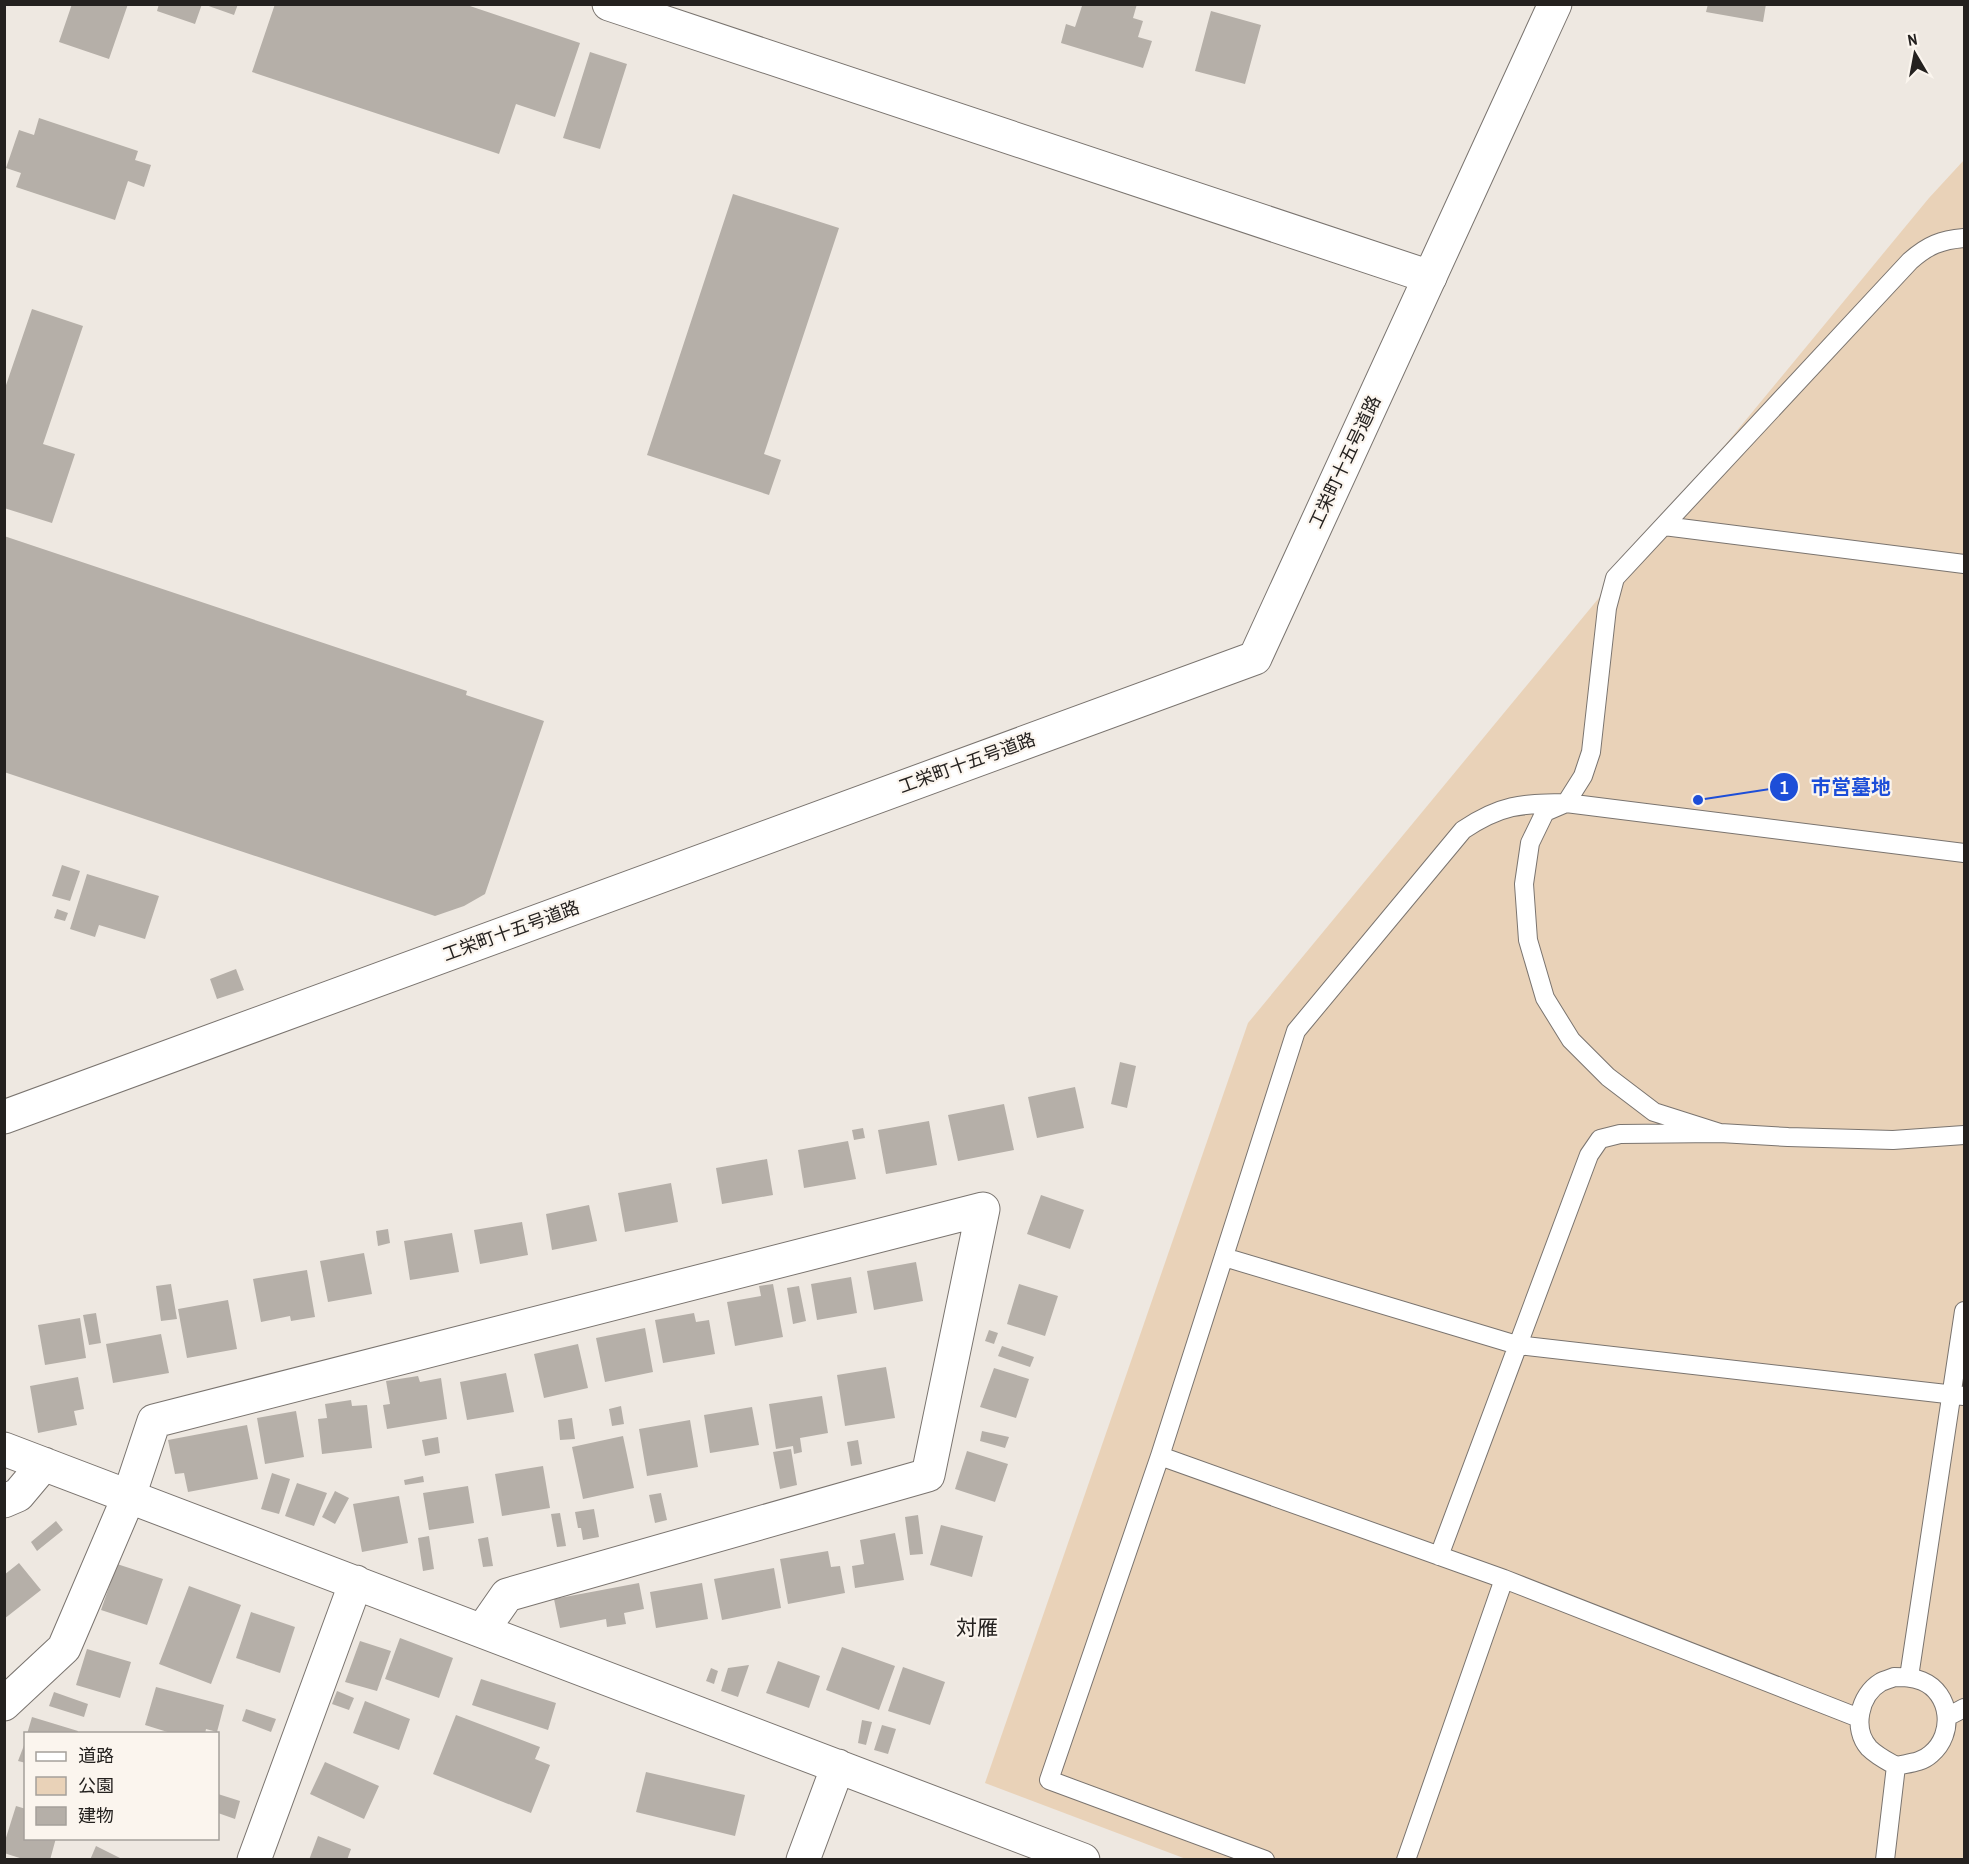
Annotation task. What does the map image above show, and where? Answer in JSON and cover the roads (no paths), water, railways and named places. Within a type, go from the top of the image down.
[{"type":"street","points":[[609,4],[1430,277]]},
{"type":"street","name":"工栄町十五号道路","points":[[4,1117],[1255,658],[1555,4]]},
{"type":"street","points":[[4,1704],[64,1648],[129,1496],[154,1421],[983,1209],[928,1475],[507,1595],[482,1631]]},
{"type":"street","points":[[4,1449],[1083,1860]]},
{"type":"street","points":[[4,1501],[18,1495],[44,1464]]},
{"type":"street","points":[[254,1860],[356,1582]]},
{"type":"street","points":[[803,1860],[838,1766]]},
{"type":"lane","points":[[1720,1133],[1654,1112],[1608,1077],[1571,1040],[1545,998],[1528,940],[1524,884],[1530,843],[1545,812],[1566,803],[1583,776],[1591,752],[1607,608],[1615,578],[1910,261],[1924,248],[1947,240],[1965,238]]},
{"type":"lane","points":[[1664,526],[1965,564]]},
{"type":"lane","points":[[1265,1860],[1049,1780],[1160,1456],[1296,1031],[1463,830],[1480,819],[1507,807],[1566,803],[1965,853]]},
{"type":"lane","points":[[1439,1556],[1589,1155],[1600,1139],[1620,1134],[1720,1133],[1893,1140],[1965,1135]]},
{"type":"lane","points":[[1224,1257],[1517,1345],[1958,1395]]},
{"type":"lane","points":[[1909,1677],[1958,1395],[1965,1311]]},
{"type":"lane","points":[[1160,1456],[1504,1579],[1859,1718]]},
{"type":"lane","points":[[1406,1860],[1504,1579]]},
{"type":"lane","points":[[1894,1677],[1909,1677],[1923,1681],[1935,1690],[1944,1703],[1947,1717],[1946,1731],[1940,1744],[1931,1754],[1919,1761],[1896,1766],[1878,1756],[1868,1746],[1861,1733],[1859,1718],[1862,1704],[1881,1682],[1894,1677]]},
{"type":"lane","points":[[1947,1717],[1965,1708]]},
{"type":"lane","points":[[1885,1860],[1896,1766]]},
{"type":"place","name":"市営墓地","points":[[1698,800]]},
{"type":"district","name":"対雁","points":[[977,1628]]}]
